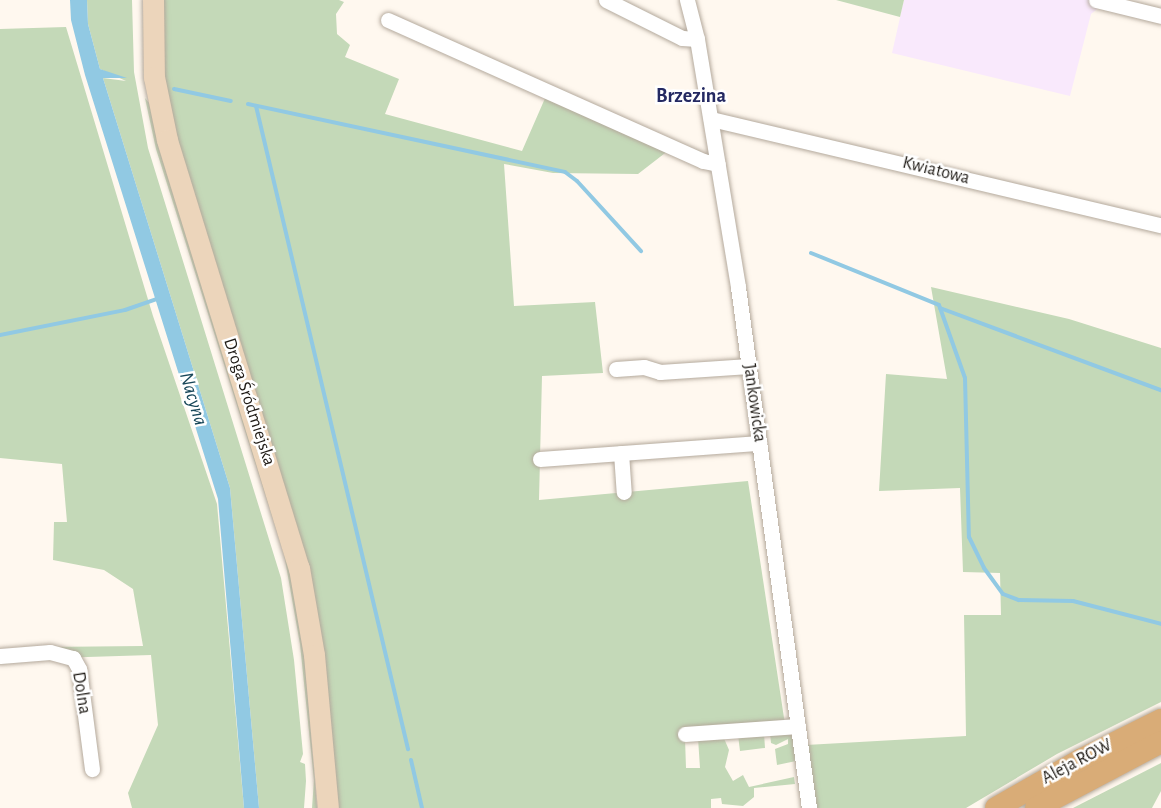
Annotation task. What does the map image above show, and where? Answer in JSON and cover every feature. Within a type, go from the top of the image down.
[{"type":"main road","name":"Droga Śródmiejska","points":[[153,0],[154,77],[167,140],[299,568],[311,632],[328,808]]},
{"type":"main road","name":"Aleja ROW","points":[[996,808],[1088,755],[1161,720]]},
{"type":"main road","name":"Aleja ROW","points":[[1036,808],[1161,742]]},
{"type":"street","points":[[606,0],[682,38],[697,39]]},
{"type":"street","name":"Jankowicka","points":[[687,0],[697,39],[711,119],[749,366],[808,808]]},
{"type":"street","points":[[1096,0],[1161,16]]},
{"type":"street","points":[[388,20],[703,161],[718,164]]},
{"type":"street","name":"Kwiatowa","points":[[711,119],[1161,225]]},
{"type":"street","points":[[616,369],[644,367],[660,372],[749,366]]},
{"type":"street","points":[[540,459],[759,443]]},
{"type":"street","points":[[621,453],[624,492]]},
{"type":"street","name":"Dolna","points":[[0,656],[50,652],[73,658],[80,669],[92,769]]},
{"type":"street","points":[[685,734],[798,726]]},
{"type":"shaded area","points":[[904,0],[1109,0],[1091,14],[1070,96],[892,53]]},
{"type":"green space","points":[[87,0],[132,0],[134,72],[148,148],[281,578],[294,660],[303,754],[300,762],[305,764],[304,808],[259,808],[230,488],[103,78],[126,81],[100,69],[88,24]]},
{"type":"green space","points":[[159,0],[339,0],[344,2],[336,14],[337,34],[350,45],[345,57],[399,79],[385,114],[522,151],[546,96],[669,150],[638,174],[553,173],[504,164],[514,306],[595,302],[603,373],[542,376],[539,500],[748,481],[786,731],[792,731],[796,761],[777,765],[775,749],[788,744],[788,739],[776,745],[771,743],[770,733],[764,733],[765,748],[740,751],[738,735],[723,736],[729,750],[725,767],[733,781],[743,775],[749,787],[794,777],[795,784],[754,788],[754,797],[743,806],[722,804],[721,798],[711,799],[711,808],[339,808],[318,635],[184,174],[163,88]],"holes":[[[685,738],[698,738],[700,768],[686,768]]]},
{"type":"green space","points":[[836,0],[904,0],[900,17]]},
{"type":"green space","points":[[66,27],[153,316],[217,504],[244,808],[132,808],[128,793],[158,725],[151,655],[24,659],[46,647],[143,646],[133,589],[104,570],[53,560],[54,522],[67,522],[62,464],[0,458],[0,29]]},
{"type":"green space","points":[[145,98],[150,104],[277,513],[302,622],[317,808],[312,808],[314,780],[300,644],[284,554],[156,149]]},
{"type":"green space","points":[[931,287],[1069,319],[1161,348],[1161,702],[1057,754],[966,808],[817,808],[806,745],[966,736],[964,615],[1001,615],[1000,573],[963,572],[960,488],[879,491],[886,374],[947,379]]},
{"type":"green space","points":[[1161,763],[1161,791],[1152,808],[1073,808]]},
{"type":"water","name":"Nacyna","points":[[70,0],[87,0],[88,24],[100,69],[127,78],[103,78],[230,488],[259,808],[244,808],[218,499],[85,75],[71,20]]},
{"type":"waterway","points":[[174,89],[231,101]]},
{"type":"waterway","points":[[248,104],[565,172],[577,181],[641,251]]},
{"type":"waterway","points":[[256,106],[408,749]]},
{"type":"waterway","points":[[811,253],[939,305],[965,378],[969,537],[984,568],[1003,594],[1019,600],[1073,601],[1161,624]]},
{"type":"waterway","points":[[0,335],[125,310],[157,299]]},
{"type":"waterway","points":[[940,308],[1161,390]]},
{"type":"waterway","points":[[411,760],[422,808]]},
{"type":"district","name":"Brzezina","points":[[691,96]]}]
